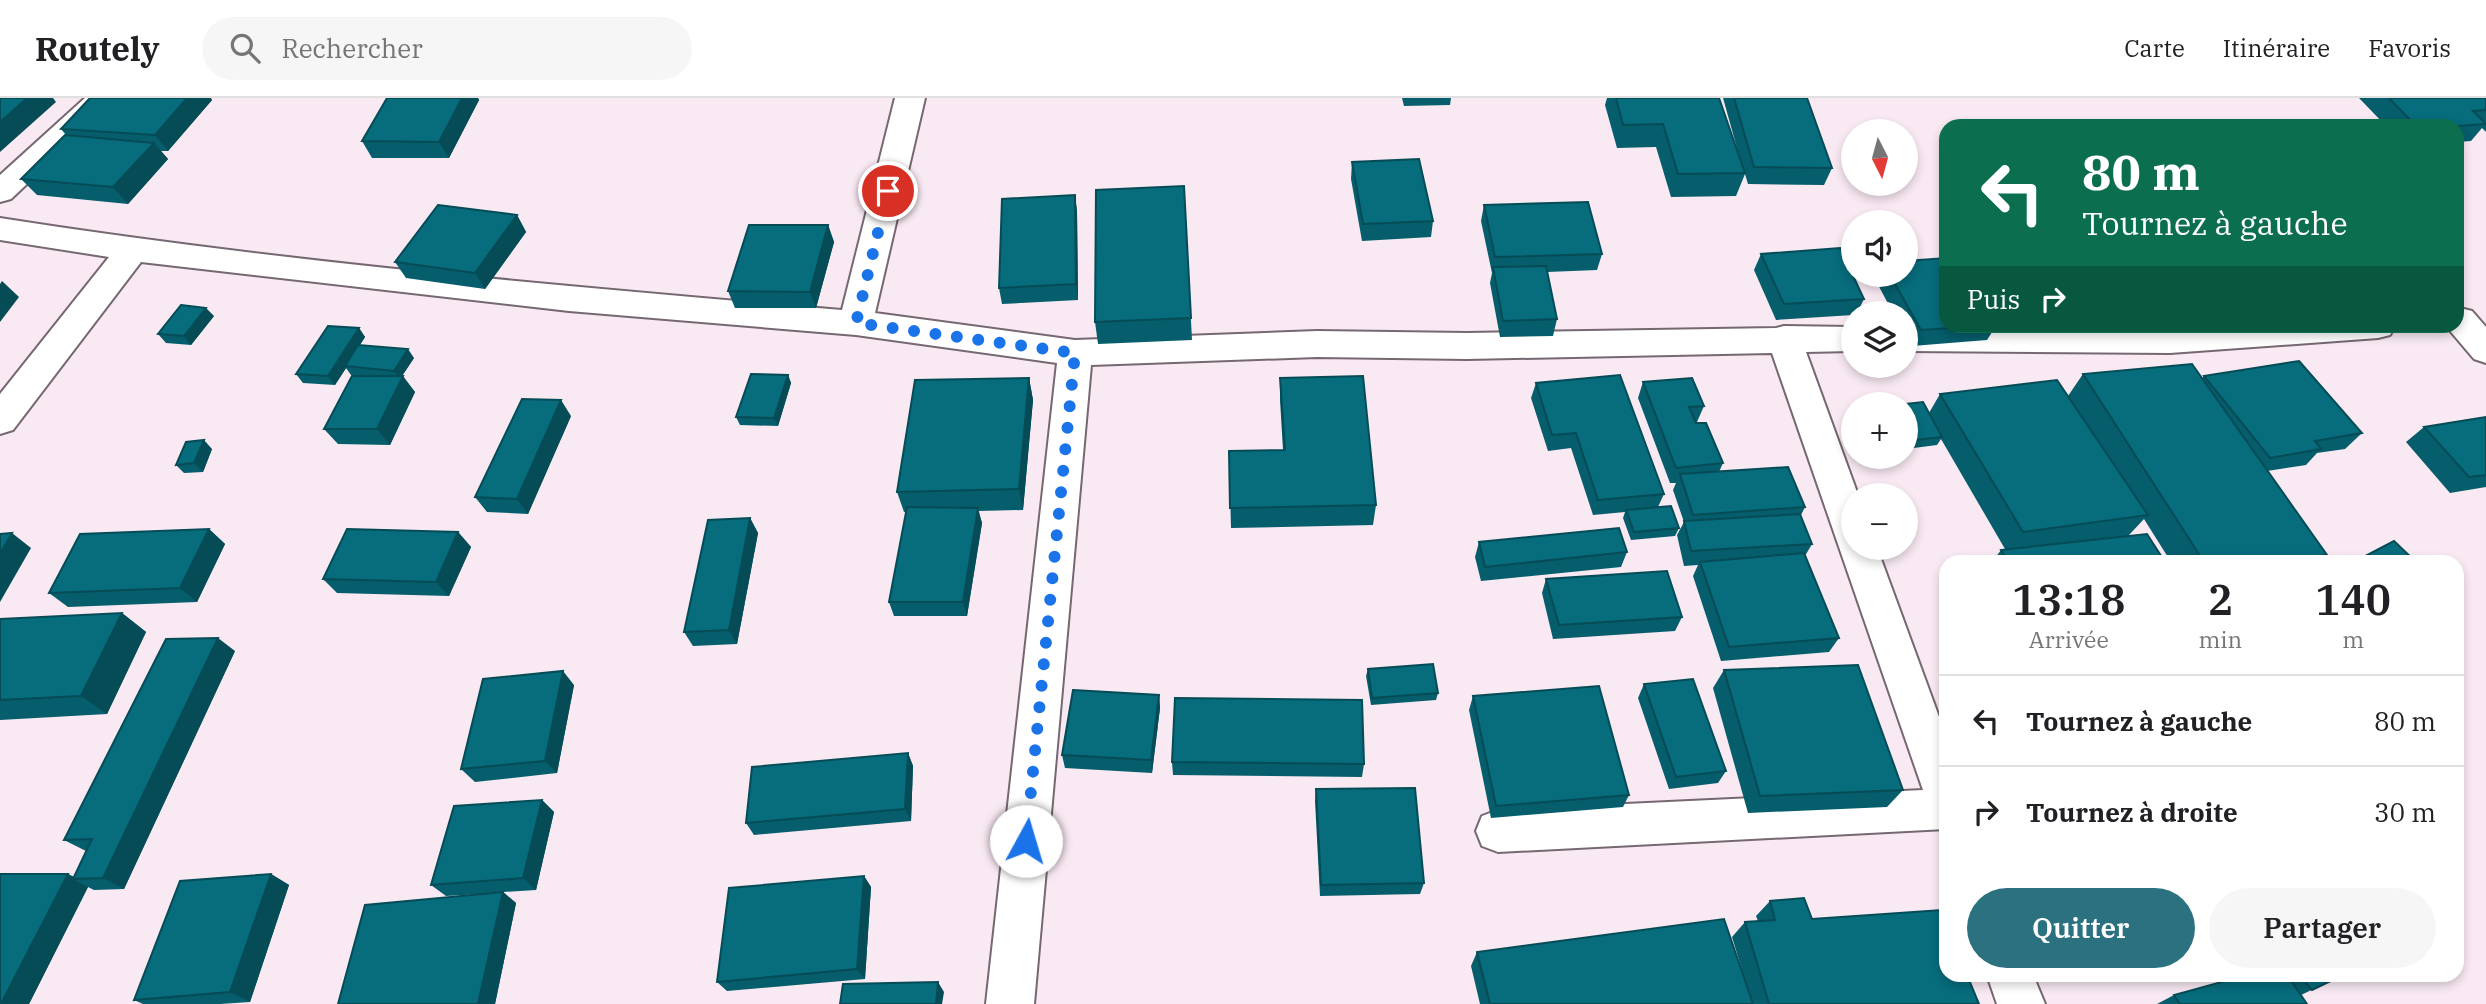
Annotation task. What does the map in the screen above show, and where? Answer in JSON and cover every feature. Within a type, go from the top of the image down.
[{"type":"street","points":[[0,192],[103,98]]},
{"type":"street","points":[[856,323],[910,98]]},
{"type":"street","points":[[0,229],[133,250],[569,299],[856,323],[1075,353],[1317,344],[1467,346],[1841,339]]},
{"type":"street","points":[[0,420],[133,250]]},
{"type":"street","points":[[2468,319],[2486,350]]},
{"type":"street","points":[[1918,339],[2169,340],[2274,333]]},
{"type":"street","points":[[1784,338],[1841,500]]},
{"type":"street","points":[[1010,1004],[1075,353]]},
{"type":"street","points":[[1862,560],[1939,775]]},
{"type":"street","points":[[1498,831],[1939,809]]},
{"type":"street","points":[[2013,982],[2021,1004]]},
{"type":"building","points":[[0,98],[27,98],[0,122]]},
{"type":"building","points":[[90,98],[187,98],[155,135],[61,129]]},
{"type":"building","points":[[387,98],[462,98],[439,142],[362,141]]},
{"type":"building","points":[[1616,98],[1719,98],[1745,173],[1678,174],[1663,124],[1623,125]]},
{"type":"building","points":[[1734,98],[1807,98],[1832,168],[1754,167]]},
{"type":"building","points":[[2389,98],[2486,98],[2486,110],[2473,111],[2486,124],[2464,126],[2464,119],[2409,119]]},
{"type":"building","points":[[65,135],[154,143],[113,187],[21,179]]},
{"type":"building","points":[[1419,159],[1433,221],[1363,224],[1352,162]]},
{"type":"building","points":[[1184,186],[1191,318],[1095,322],[1096,190]]},
{"type":"building","points":[[1075,195],[1076,284],[999,288],[1002,199]]},
{"type":"building","points":[[1588,202],[1602,254],[1495,257],[1484,205]]},
{"type":"building","points":[[438,205],[517,215],[475,273],[395,262]]},
{"type":"building","points":[[749,225],[828,225],[810,292],[728,291]]},
{"type":"building","points":[[1840,248],[1841,287],[1858,287],[1864,299],[1784,304],[1761,254]]},
{"type":"building","points":[[1939,259],[1939,329],[1921,330],[1918,325],[1918,301],[1905,301],[1897,287],[1918,287],[1918,260]]},
{"type":"building","points":[[1546,266],[1557,319],[1503,321],[1493,267]]},
{"type":"building","points":[[181,305],[206,308],[184,336],[158,334]]},
{"type":"building","points":[[328,326],[359,328],[328,376],[296,374]]},
{"type":"building","points":[[358,345],[408,349],[394,371],[345,366]]},
{"type":"building","points":[[2299,361],[2362,433],[2315,441],[2321,449],[2270,458],[2204,376]]},
{"type":"building","points":[[2192,364],[2327,555],[2199,555],[2083,374]]},
{"type":"building","points":[[751,374],[788,375],[774,418],[736,417]]},
{"type":"building","points":[[1620,375],[1664,494],[1598,500],[1576,433],[1552,435],[1536,383]]},
{"type":"building","points":[[352,376],[403,376],[377,429],[324,429]]},
{"type":"building","points":[[1363,376],[1376,505],[1230,508],[1229,451],[1285,450],[1280,378]]},
{"type":"building","points":[[1029,378],[1019,489],[897,492],[915,380]]},
{"type":"building","points":[[1692,378],[1704,406],[1689,407],[1696,423],[1706,423],[1723,463],[1676,468],[1643,382]]},
{"type":"building","points":[[2057,380],[2148,515],[2023,532],[1940,394]]},
{"type":"building","points":[[522,399],[561,400],[517,499],[475,497]]},
{"type":"building","points":[[1923,402],[1942,437],[1918,440],[1918,403]]},
{"type":"building","points":[[2486,417],[2486,475],[2469,477],[2424,427]]},
{"type":"building","points":[[204,440],[194,463],[176,465],[186,442]]},
{"type":"building","points":[[1788,467],[1805,507],[1693,515],[1680,474]]},
{"type":"building","points":[[1671,506],[1679,528],[1634,532],[1626,510]]},
{"type":"building","points":[[907,507],[978,508],[963,602],[889,602]]},
{"type":"building","points":[[1800,514],[1812,544],[1691,551],[1684,521]]},
{"type":"building","points":[[750,518],[729,630],[684,632],[708,520]]},
{"type":"building","points":[[1619,528],[1627,552],[1485,567],[1479,542]]},
{"type":"building","points":[[209,529],[180,588],[49,593],[80,534]]},
{"type":"building","points":[[347,529],[458,532],[436,582],[323,579]]},
{"type":"building","points":[[12,533],[0,554],[0,534]]},
{"type":"building","points":[[2147,534],[2160,555],[2004,555],[2001,550]]},
{"type":"building","points":[[2394,541],[2409,555],[2367,555]]},
{"type":"building","points":[[1804,553],[1839,638],[1729,647],[1700,562]]},
{"type":"building","points":[[1667,571],[1682,617],[1559,625],[1546,579]]},
{"type":"building","points":[[122,613],[81,696],[0,700],[0,619]]},
{"type":"building","points":[[218,638],[103,878],[73,879],[92,839],[64,840],[166,639]]},
{"type":"building","points":[[1433,664],[1438,693],[1372,698],[1368,669]]},
{"type":"building","points":[[1858,665],[1903,790],[1760,796],[1724,670]]},
{"type":"building","points":[[563,671],[545,761],[461,769],[483,679]]},
{"type":"building","points":[[1693,679],[1726,771],[1676,777],[1644,684]]},
{"type":"building","points":[[1599,686],[1629,795],[1496,806],[1473,696]]},
{"type":"building","points":[[1073,690],[1159,695],[1151,760],[1062,755]]},
{"type":"building","points":[[1175,698],[1362,700],[1364,764],[1172,762]]},
{"type":"building","points":[[908,753],[905,809],[746,823],[752,767]]},
{"type":"building","points":[[1415,788],[1424,883],[1321,885],[1316,789]]},
{"type":"building","points":[[542,800],[523,878],[431,885],[454,806]]},
{"type":"building","points":[[0,874],[68,874],[1,1004],[0,1004]]},
{"type":"building","points":[[271,874],[230,992],[134,1000],[180,881]]},
{"type":"building","points":[[864,876],[857,969],[717,982],[729,888]]},
{"type":"building","points":[[503,892],[478,1004],[338,1004],[365,905]]},
{"type":"building","points":[[1804,898],[1812,919],[1939,910],[1939,982],[1970,982],[1979,1004],[1769,1004],[1745,922],[1775,920],[1770,901]]},
{"type":"building","points":[[1724,919],[1753,1004],[1490,1004],[1477,952]]},
{"type":"building","points":[[938,982],[936,1004],[840,1004],[843,984]]},
{"type":"building","points":[[2221,982],[2292,982],[2307,1004],[2180,1004],[2174,995]]},
{"type":"building","points":[[2305,982],[2329,982],[2312,990]]},
{"type":"route","points":[[888,191],[856,323],[1075,353],[1026,841]]}]
